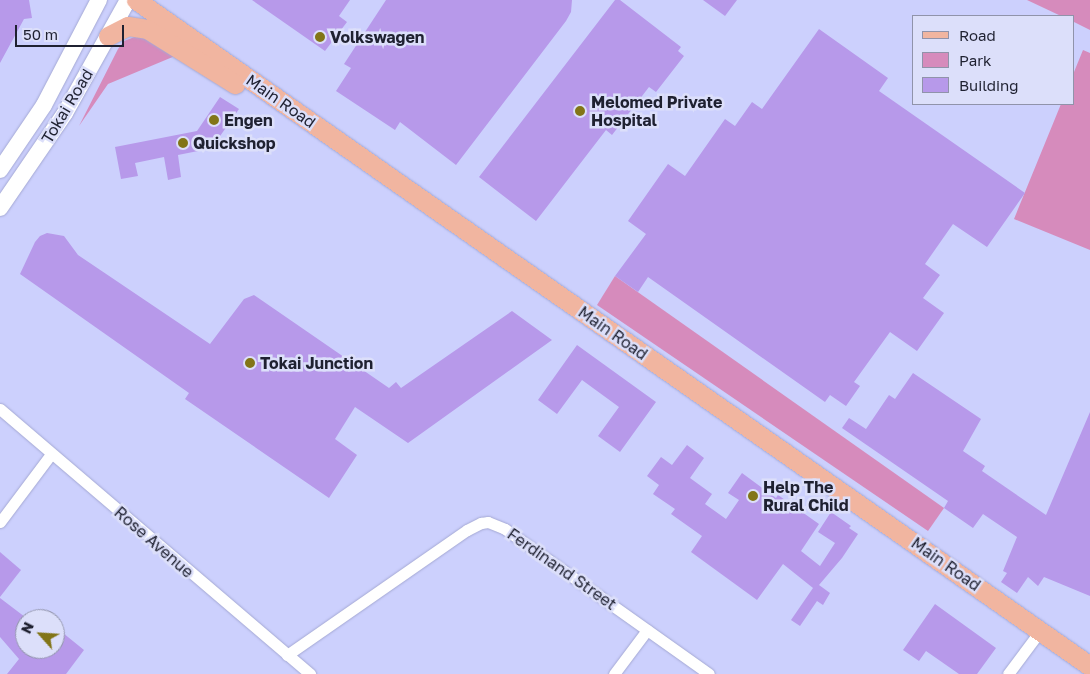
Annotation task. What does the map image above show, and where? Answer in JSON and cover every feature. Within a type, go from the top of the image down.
[{"type":"main road","name":"Tokai Road","points":[[0,170],[44,105],[99,0]]},
{"type":"main road","name":"Tokai Road","points":[[0,208],[65,114],[128,0]]},
{"type":"main road","name":"Main Road","points":[[136,0],[1090,666]]},
{"type":"main road","points":[[108,36],[128,26],[147,29],[291,122],[441,227],[475,237]]},
{"type":"street","name":"Rose Avenue","points":[[0,409],[310,674]]},
{"type":"street","points":[[0,522],[51,454]]},
{"type":"street","name":"Ferdinand Street","points":[[287,655],[467,530],[481,523],[488,522],[506,529],[709,674]]},
{"type":"street","points":[[614,674],[647,630]]},
{"type":"street","points":[[1008,674],[1040,631]]},
{"type":"green space","points":[[1027,0],[1090,0],[1090,30],[1075,22],[1075,15],[1059,15]]},
{"type":"green space","points":[[137,36],[144,37],[175,56],[108,84],[79,126],[118,49],[124,41]]},
{"type":"green space","points":[[1083,50],[1090,53],[1090,250],[1014,219],[1061,105],[1075,105],[1075,70]]},
{"type":"green space","points":[[615,276],[944,508],[928,531],[597,305]]},
{"type":"building","points":[[0,0],[29,0],[32,18],[24,19],[0,63]]},
{"type":"building","name":"Volkswagen","points":[[252,0],[350,0],[339,16],[347,22],[325,51]]},
{"type":"building","points":[[386,0],[572,0],[571,12],[566,21],[456,165],[400,122],[395,130],[336,91],[351,68],[344,64]]},
{"type":"building","name":"Melomed Private Hospital","points":[[615,0],[620,0],[681,47],[678,51],[684,56],[656,92],[649,87],[612,135],[606,130],[536,221],[479,177]]},
{"type":"building","points":[[703,0],[737,0],[725,16]]},
{"type":"building","points":[[819,29],[888,78],[879,91],[1025,193],[987,247],[953,224],[925,264],[940,275],[923,298],[944,313],[917,351],[890,332],[854,382],[860,386],[846,406],[830,395],[825,402],[648,277],[638,292],[615,276],[646,234],[628,221],[668,164],[685,176],[725,119],[735,126],[752,102],[762,109]]},
{"type":"building","points":[[220,97],[239,109],[211,149],[203,143],[198,151],[178,155],[181,177],[168,180],[164,157],[135,163],[138,176],[121,179],[115,147],[197,131]]},
{"type":"building","name":"Tokai Junction","points":[[47,233],[64,236],[78,255],[210,344],[244,299],[254,295],[389,388],[396,382],[401,388],[512,311],[552,340],[408,443],[355,407],[335,439],[357,455],[329,498],[185,399],[189,393],[20,274],[35,242],[40,236]]},
{"type":"building","points":[[577,345],[656,402],[620,452],[598,436],[619,407],[582,380],[557,414],[538,400]]},
{"type":"building","points":[[913,373],[981,419],[963,451],[985,466],[982,471],[1046,515],[1090,412],[1090,596],[1044,577],[1038,586],[1028,577],[1017,593],[1001,582],[1007,573],[1003,571],[1017,537],[983,514],[973,528],[944,508],[948,501],[842,428],[849,418],[866,429],[889,395],[895,399]]},
{"type":"building","points":[[687,445],[704,458],[690,478],[712,494],[705,504],[726,519],[739,500],[728,493],[742,473],[776,498],[778,495],[819,524],[801,551],[820,566],[835,543],[818,532],[831,512],[851,526],[849,528],[858,534],[842,558],[819,585],[830,593],[823,605],[817,601],[800,626],[791,620],[813,588],[783,564],[757,600],[691,552],[702,536],[671,514],[675,509],[653,494],[659,485],[647,476],[661,457],[672,465]]},
{"type":"building","points":[[0,552],[21,570],[0,597]]},
{"type":"building","points":[[0,598],[15,609],[15,654],[0,637]]},
{"type":"building","points":[[935,604],[996,648],[977,674],[959,674],[926,651],[919,661],[903,650]]},
{"type":"building","points":[[65,635],[84,650],[66,674],[7,674],[19,659],[65,659]]},
{"type":"place","name":"Volkswagen","points":[[320,37]]},
{"type":"place","name":"Melomed Private Hospital","points":[[580,111]]},
{"type":"place","name":"Engen","points":[[214,120]]},
{"type":"place","name":"Quickshop","points":[[183,143]]},
{"type":"place","name":"Tokai Junction","points":[[250,363]]},
{"type":"place","name":"Help The Rural Child","points":[[753,496]]}]
